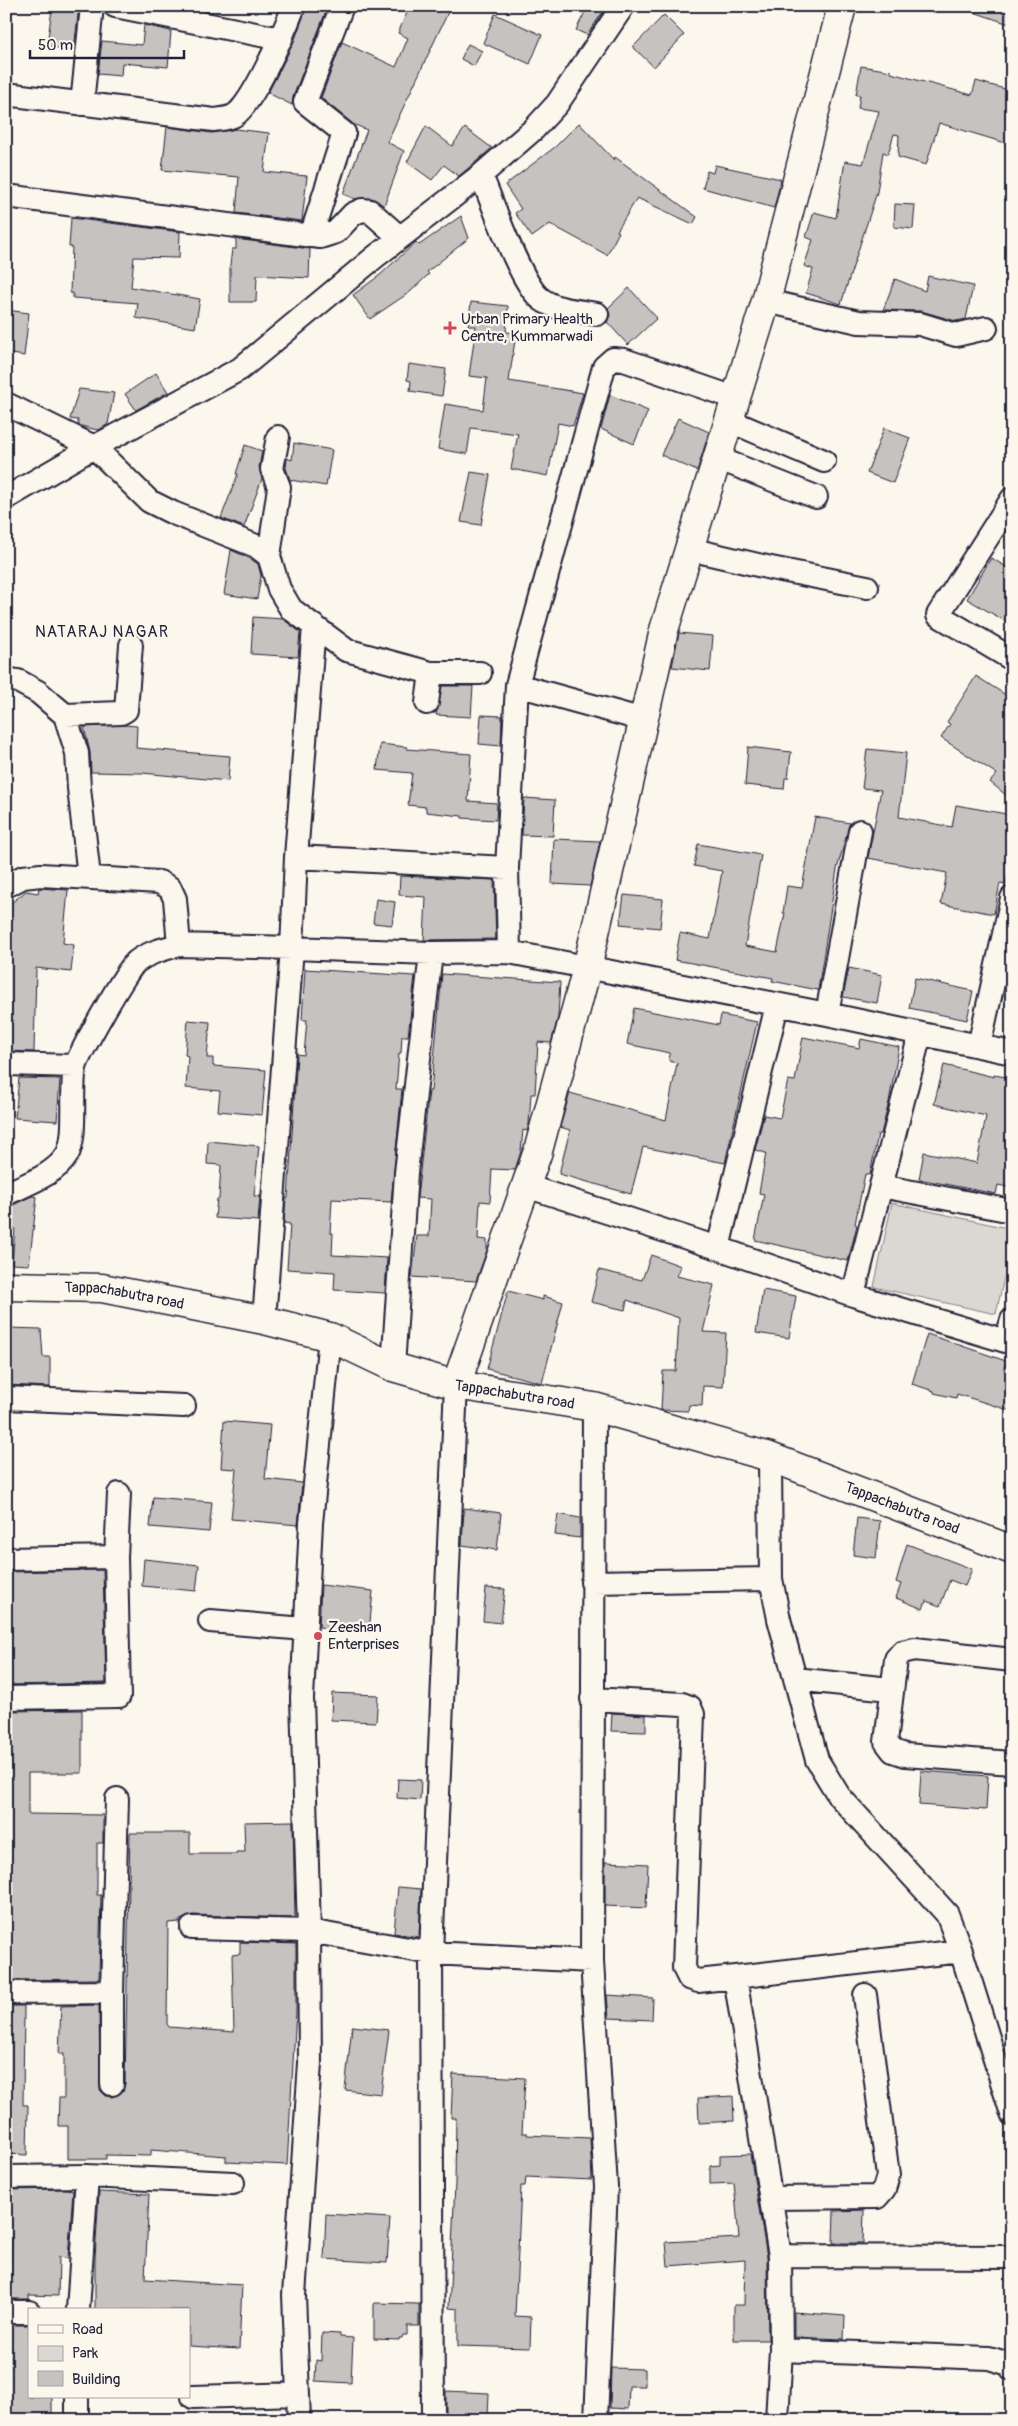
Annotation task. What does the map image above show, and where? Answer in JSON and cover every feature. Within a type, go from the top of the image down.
[{"type":"street","points":[[82,104],[92,6]]},
{"type":"street","points":[[114,6],[281,39]]},
{"type":"street","points":[[6,94],[214,120],[234,116],[246,102],[281,39],[294,6]]},
{"type":"street","points":[[311,236],[344,133],[305,102],[342,6]]},
{"type":"street","points":[[6,498],[94,447],[240,369],[399,237],[481,175],[534,129],[557,104],[623,6]]},
{"type":"street","points":[[433,2420],[431,1953],[456,1385],[538,1151],[587,968],[664,630],[766,301],[837,8]]},
{"type":"street","points":[[481,175],[521,271],[533,293],[542,301],[554,306],[597,314]]},
{"type":"street","points":[[6,196],[311,236],[330,236],[353,214],[362,210],[370,211],[399,237]]},
{"type":"street","points":[[766,301],[859,322],[920,324],[956,335],[986,328]]},
{"type":"street","points":[[509,952],[507,868],[517,685],[604,367],[613,359],[624,360],[732,409],[824,461]]},
{"type":"street","points":[[6,404],[94,447],[149,501],[172,513],[256,546],[269,556]]},
{"type":"street","points":[[278,437],[272,468],[279,487],[269,556],[279,589],[291,609],[346,650],[431,673],[480,673]]},
{"type":"street","points":[[717,458],[816,497]]},
{"type":"street","points":[[1012,500],[938,615],[1012,659]]},
{"type":"street","points":[[689,549],[867,587]]},
{"type":"street","points":[[264,1320],[314,626]]},
{"type":"street","points":[[65,715],[121,713],[126,710],[131,644]]},
{"type":"street","points":[[428,703],[431,673]]},
{"type":"street","points":[[6,679],[18,681],[38,692],[65,715],[77,753],[78,788],[89,877]]},
{"type":"street","points":[[517,685],[644,720]]},
{"type":"street","points":[[827,1014],[860,831]]},
{"type":"street","points":[[296,857],[507,868]]},
{"type":"street","points":[[6,886],[23,878],[41,875],[159,882],[170,888],[176,899],[178,945]]},
{"type":"street","points":[[979,1046],[1012,898]]},
{"type":"street","points":[[6,1194],[42,1176],[60,1163],[68,1153],[71,1136],[75,1066],[124,978],[135,962],[156,951],[178,945],[431,953],[509,952],[827,1014],[1012,1053]]},
{"type":"street","points":[[393,1367],[406,1173],[431,953]]},
{"type":"street","points":[[718,1248],[777,1005]]},
{"type":"street","points":[[852,1295],[920,1034]]},
{"type":"street","points":[[6,1064],[75,1066]]},
{"type":"street","points":[[526,1186],[718,1248],[852,1295],[1009,1342],[1012,1320]]},
{"type":"street","points":[[881,1186],[1012,1211]]},
{"type":"street","name":"Tappachabutra road","points":[[6,1286],[102,1288],[264,1320],[330,1337],[393,1367],[456,1385],[594,1408],[770,1457],[1012,1550]]},
{"type":"street","points":[[299,2420],[294,2295],[310,2063],[309,1931],[302,1698],[311,1523],[330,1337]]},
{"type":"street","points":[[6,1398],[184,1406]]},
{"type":"street","points":[[594,1408],[592,1961],[606,2187],[596,2420]]},
{"type":"street","points":[[770,1457],[771,1580],[817,1760],[839,1796],[947,1914],[961,1951],[1012,2114]]},
{"type":"street","points":[[6,1698],[119,1696],[116,1557],[119,1494]]},
{"type":"street","points":[[6,1559],[116,1557]]},
{"type":"street","points":[[592,1582],[771,1580]]},
{"type":"street","points":[[210,1621],[305,1629]]},
{"type":"street","points":[[1012,1660],[915,1650],[902,1652],[896,1659],[890,1689],[886,1742],[893,1751],[905,1756],[1012,1762]]},
{"type":"street","points":[[795,1679],[890,1689]]},
{"type":"street","points":[[592,1699],[682,1704],[690,1707],[693,1714],[684,1968],[689,1978],[698,1981],[961,1951]]},
{"type":"street","points":[[112,2084],[112,1992],[117,1799]]},
{"type":"street","points":[[192,1928],[309,1931],[431,1953],[592,1961]]},
{"type":"street","points":[[736,1977],[780,2256],[781,2350],[776,2420]]},
{"type":"street","points":[[6,1993],[112,1992]]},
{"type":"street","points":[[770,2198],[877,2196],[884,2189],[888,2176],[865,1995]]},
{"type":"street","points":[[78,2308],[88,2176]]},
{"type":"street","points":[[6,2177],[88,2176],[233,2183]]},
{"type":"street","points":[[780,2256],[1012,2257]]},
{"type":"street","points":[[6,2312],[28,2312]]},
{"type":"street","points":[[781,2350],[989,2358],[1009,2364],[1012,2369]]},
{"type":"street","points":[[193,2397],[298,2394]]},
{"type":"street","points":[[77,2398],[77,2420]]},
{"type":"green space","points":[[892,1203],[1012,1229],[1012,1241],[996,1314],[874,1287]]},
{"type":"building","points":[[57,6],[79,6],[74,50],[51,47],[52,38],[48,38],[52,9],[56,10]]},
{"type":"building","points":[[307,6],[328,6],[293,97],[292,105],[268,93],[294,42]]},
{"type":"building","points":[[410,6],[451,6],[387,142],[404,151],[384,206],[372,198],[355,199],[343,194],[367,130],[353,124],[321,98],[342,42],[396,67],[408,38],[398,33]]},
{"type":"building","points":[[588,6],[607,6],[587,35],[576,30]]},
{"type":"building","points":[[966,6],[1012,6],[1012,25],[965,9]]},
{"type":"building","points":[[495,14],[542,35],[530,64],[483,43]]},
{"type":"building","points":[[664,15],[684,35],[654,67],[633,47]]},
{"type":"building","points":[[144,25],[171,31],[168,67],[122,63],[121,76],[98,74],[102,41],[142,45]]},
{"type":"building","points":[[468,44],[482,51],[474,66],[461,59]]},
{"type":"building","points":[[861,66],[891,71],[891,73],[972,95],[976,81],[1012,91],[1012,145],[939,123],[926,165],[898,157],[899,135],[894,134],[888,154],[883,152],[877,192],[841,304],[806,293],[813,269],[804,266],[813,240],[806,237],[814,212],[836,218],[845,161],[863,164],[879,111],[858,108],[860,95],[856,95]]},
{"type":"building","points":[[579,123],[614,160],[615,157],[697,217],[693,224],[637,198],[617,231],[619,232],[607,255],[550,224],[532,237],[515,213],[521,209],[505,185],[555,147]]},
{"type":"building","points":[[426,126],[452,146],[465,128],[492,148],[459,176],[444,165],[432,180],[407,162]]},
{"type":"building","points":[[167,127],[212,133],[235,129],[269,133],[264,172],[307,176],[302,221],[236,213],[239,177],[162,170]]},
{"type":"building","points":[[715,165],[781,179],[774,208],[703,188],[707,171],[713,173]]},
{"type":"building","points":[[895,204],[915,205],[913,229],[894,227]]},
{"type":"building","points":[[461,216],[469,238],[427,272],[429,274],[410,292],[370,319],[353,295],[380,275],[416,242],[419,245]]},
{"type":"building","points":[[71,218],[180,232],[179,258],[134,257],[131,287],[200,299],[195,328],[136,318],[138,303],[73,298],[73,293],[70,293],[72,247],[69,247]]},
{"type":"building","points":[[236,239],[310,249],[309,278],[257,275],[256,302],[230,302],[230,265],[232,249],[236,249]]},
{"type":"building","points":[[928,276],[973,286],[966,319],[956,321],[921,311],[883,310],[895,279],[925,291]]},
{"type":"building","points":[[629,288],[657,318],[628,345],[607,322],[610,315],[608,308]]},
{"type":"building","points":[[471,302],[508,306],[506,332],[516,333],[509,381],[583,393],[573,426],[558,423],[548,476],[511,469],[518,434],[471,428],[467,454],[438,449],[445,404],[483,410],[487,378],[469,376],[476,326],[468,326]]},
{"type":"building","points":[[6,310],[29,313],[24,356],[6,353]]},
{"type":"building","points":[[409,364],[446,369],[442,396],[410,391],[411,381],[407,380]]},
{"type":"building","points":[[156,373],[168,392],[136,410],[125,394]]},
{"type":"building","points":[[79,389],[114,393],[108,424],[99,430],[81,426],[78,424],[78,420],[70,419]]},
{"type":"building","points":[[610,395],[648,411],[634,444],[601,429]]},
{"type":"building","points":[[678,418],[709,432],[697,471],[661,455]]},
{"type":"building","points":[[884,428],[910,438],[893,483],[867,473]]},
{"type":"building","points":[[294,443],[332,450],[326,486],[290,480],[286,468],[287,458],[292,460]]},
{"type":"building","points":[[245,445],[262,451],[259,467],[262,479],[244,527],[221,518],[238,474],[236,474]]},
{"type":"building","points":[[471,472],[490,475],[481,525],[461,522]]},
{"type":"building","points":[[231,550],[258,564],[261,576],[257,599],[224,594]]},
{"type":"building","points":[[991,558],[1012,570],[1012,625],[967,599]]},
{"type":"building","points":[[253,617],[283,619],[300,632],[298,657],[251,654]]},
{"type":"building","points":[[679,633],[713,636],[710,671],[672,667]]},
{"type":"building","points":[[976,676],[1012,699],[1012,800],[990,782],[997,774],[941,738],[950,724],[947,722]]},
{"type":"building","points":[[442,686],[473,686],[471,717],[436,715]]},
{"type":"building","points":[[481,715],[502,716],[501,746],[479,744]]},
{"type":"building","points":[[137,726],[136,748],[230,756],[228,781],[142,773],[91,772],[90,752],[84,727]]},
{"type":"building","points":[[380,744],[407,747],[407,749],[471,754],[468,801],[497,803],[496,820],[462,818],[462,816],[426,812],[426,807],[408,805],[412,773],[377,770]]},
{"type":"building","points":[[748,747],[791,752],[788,778],[785,778],[784,789],[745,785]]},
{"type":"building","points":[[867,749],[906,753],[899,817],[952,827],[956,805],[1012,815],[1012,855],[1006,884],[1000,883],[994,914],[941,904],[947,873],[868,858],[881,790],[862,788]]},
{"type":"building","points":[[524,798],[555,800],[553,836],[522,835]]},
{"type":"building","points":[[815,817],[850,823],[837,869],[818,990],[772,981],[773,978],[675,960],[680,933],[710,939],[722,871],[694,866],[698,844],[761,855],[745,946],[777,952],[785,913],[783,913],[787,886],[802,888]]},
{"type":"building","points":[[554,839],[600,841],[590,886],[552,884]]},
{"type":"building","points":[[400,876],[494,880],[496,939],[424,940],[426,897],[399,895]]},
{"type":"building","points":[[39,888],[68,890],[63,943],[74,945],[71,972],[36,968],[34,1052],[6,1051],[6,937],[10,904],[26,891],[38,893]]},
{"type":"building","points":[[624,895],[663,899],[660,928],[620,924]]},
{"type":"building","points":[[376,899],[395,902],[392,925],[373,923]]},
{"type":"building","points":[[849,968],[882,975],[877,1003],[843,997]]},
{"type":"building","points":[[305,969],[415,976],[408,1036],[402,1036],[401,1053],[399,1053],[396,1089],[402,1089],[391,1202],[332,1199],[330,1233],[333,1233],[332,1255],[387,1258],[385,1293],[334,1290],[335,1272],[287,1269],[290,1224],[284,1223],[286,1198],[288,1198],[297,1054],[304,1055],[307,1020],[302,1020]]},
{"type":"building","points":[[442,974],[560,982],[558,1017],[551,1043],[538,1042],[535,1094],[531,1094],[529,1124],[527,1131],[523,1130],[521,1151],[515,1170],[492,1169],[490,1202],[480,1201],[478,1239],[487,1240],[487,1250],[476,1281],[412,1277],[417,1236],[429,1236],[431,1199],[417,1198],[429,1091],[431,1091]]},
{"type":"building","points":[[915,978],[973,991],[967,1020],[909,1008]]},
{"type":"building","points":[[634,1008],[719,1025],[721,1015],[757,1022],[725,1163],[643,1147],[631,1194],[559,1174],[570,1130],[560,1127],[570,1093],[666,1120],[677,1063],[669,1061],[670,1053],[627,1044]]},
{"type":"building","points":[[188,1020],[210,1022],[207,1058],[213,1058],[213,1066],[266,1070],[262,1115],[218,1111],[220,1091],[186,1088],[188,1056],[185,1055]]},
{"type":"building","points":[[803,1037],[859,1048],[861,1039],[899,1047],[881,1134],[878,1134],[870,1175],[865,1174],[855,1224],[857,1225],[848,1261],[755,1240],[764,1194],[759,1193],[766,1153],[755,1150],[764,1115],[780,1118],[788,1080],[795,1081]]},
{"type":"building","points":[[944,1065],[994,1077],[994,1075],[1012,1078],[1012,1188],[998,1185],[996,1194],[919,1179],[924,1152],[977,1163],[986,1116],[934,1104]]},
{"type":"building","points":[[19,1078],[60,1079],[57,1121],[15,1118]]},
{"type":"building","points":[[208,1141],[259,1146],[254,1196],[260,1196],[258,1221],[215,1218],[217,1199],[219,1199],[221,1165],[207,1164]]},
{"type":"building","points":[[32,1196],[37,1197],[29,1265],[12,1264],[15,1228],[8,1227],[11,1206]]},
{"type":"building","points":[[651,1255],[681,1266],[677,1276],[714,1285],[703,1332],[726,1333],[723,1387],[703,1386],[702,1406],[689,1405],[688,1411],[661,1410],[663,1371],[676,1371],[679,1318],[627,1300],[625,1310],[591,1302],[599,1270],[642,1280]]},
{"type":"building","points":[[763,1290],[796,1296],[789,1338],[756,1333]]},
{"type":"building","points":[[508,1291],[543,1300],[543,1296],[563,1302],[542,1383],[487,1369]]},
{"type":"building","points":[[6,1328],[41,1329],[43,1357],[50,1357],[50,1387],[6,1385]]},
{"type":"building","points":[[927,1334],[1006,1361],[1004,1367],[1012,1369],[1012,1411],[957,1394],[956,1398],[934,1393],[934,1391],[912,1384]]},
{"type":"building","points":[[224,1421],[270,1425],[265,1479],[302,1483],[298,1525],[231,1519],[236,1469],[221,1468]]},
{"type":"building","points":[[153,1497],[212,1502],[209,1532],[150,1527]]},
{"type":"building","points":[[464,1508],[501,1513],[497,1550],[462,1545]]},
{"type":"building","points":[[558,1514],[580,1518],[580,1538],[555,1535]]},
{"type":"building","points":[[857,1518],[880,1521],[876,1558],[853,1555]]},
{"type":"building","points":[[907,1544],[972,1569],[965,1586],[950,1580],[940,1606],[926,1601],[923,1609],[896,1598],[901,1584],[896,1582]]},
{"type":"building","points":[[144,1559],[199,1565],[196,1591],[142,1586]]},
{"type":"building","points":[[103,1570],[106,1683],[6,1685],[6,1572]]},
{"type":"building","points":[[321,1585],[373,1591],[369,1632],[319,1627]]},
{"type":"building","points":[[486,1588],[505,1589],[501,1623],[483,1621]]},
{"type":"building","points":[[332,1693],[378,1695],[376,1722],[331,1720]]},
{"type":"building","points":[[82,1710],[82,1773],[28,1773],[28,1814],[103,1815],[103,1843],[97,1843],[97,1895],[101,1895],[99,1979],[6,1980],[6,1711]]},
{"type":"building","points":[[612,1713],[646,1715],[646,1732],[611,1731]]},
{"type":"building","points":[[921,1771],[988,1776],[986,1810],[919,1805]]},
{"type":"building","points":[[398,1779],[421,1780],[420,1800],[397,1798]]},
{"type":"building","points":[[293,1821],[295,1918],[192,1915],[180,1920],[180,1922],[168,1923],[167,2024],[169,2027],[234,2032],[232,1955],[240,1954],[240,1942],[296,1944],[296,2012],[287,2165],[226,2162],[226,2156],[151,2150],[151,2156],[106,2155],[106,2159],[68,2159],[68,2126],[58,2126],[59,2098],[64,2098],[64,2054],[59,2054],[61,2006],[99,2005],[100,2090],[106,2096],[112,2097],[123,2091],[125,2084],[130,1833],[190,1833],[190,1854],[237,1854],[236,1852],[245,1852],[244,1822]]},
{"type":"building","points":[[605,1862],[648,1864],[646,1908],[605,1906]]},
{"type":"building","points":[[398,1887],[421,1889],[419,1937],[394,1933]]},
{"type":"building","points":[[607,1995],[653,1998],[652,2020],[609,2018]]},
{"type":"building","points":[[6,2006],[24,2006],[23,2105],[28,2105],[27,2155],[6,2154]]},
{"type":"building","points":[[352,2026],[389,2030],[381,2094],[345,2090]]},
{"type":"building","points":[[453,2074],[525,2078],[522,2133],[527,2133],[527,2135],[590,2138],[592,2180],[526,2177],[525,2186],[521,2186],[515,2316],[531,2317],[530,2348],[458,2346],[458,2309],[449,2308],[455,2184],[456,2118],[451,2118]]},
{"type":"building","points":[[733,2096],[734,2121],[699,2123],[698,2098]]},
{"type":"building","points":[[750,2154],[767,2257],[768,2340],[734,2340],[734,2305],[744,2305],[745,2260],[668,2266],[666,2242],[739,2238],[734,2183],[710,2184],[710,2166],[720,2165],[720,2155]]},
{"type":"building","points":[[67,2189],[73,2191],[68,2258],[59,2257],[58,2296],[29,2295],[29,2299],[10,2299],[12,2239],[6,2239],[6,2190]]},
{"type":"building","points":[[99,2192],[149,2194],[145,2279],[242,2285],[239,2349],[190,2346],[190,2308],[95,2308],[95,2259]]},
{"type":"building","points":[[864,2210],[863,2243],[833,2243],[834,2211]]},
{"type":"building","points":[[326,2214],[390,2218],[387,2263],[324,2259]]},
{"type":"building","points":[[374,2303],[419,2304],[419,2326],[407,2326],[407,2335],[403,2335],[399,2340],[374,2339]]},
{"type":"building","points":[[794,2312],[845,2316],[844,2339],[794,2337]]},
{"type":"building","points":[[6,2325],[28,2325],[28,2398],[52,2398],[52,2420],[6,2420],[6,2388],[8,2388],[10,2355],[6,2355]]},
{"type":"building","points":[[322,2333],[340,2334],[340,2337],[353,2338],[351,2383],[315,2381],[316,2360],[321,2361]]},
{"type":"building","points":[[611,2368],[645,2369],[645,2386],[629,2386],[628,2409],[610,2408]]},
{"type":"building","points":[[446,2391],[489,2393],[488,2416],[446,2414]]},
{"type":"place","name":"Urban Primary Health Centre, Kummarwadi","points":[[450,328]]},
{"type":"place","name":"Zeeshan Enterprises","points":[[318,1636]]},
{"type":"district","name":"NATARAJ NAGAR","points":[[102,632]]}]
